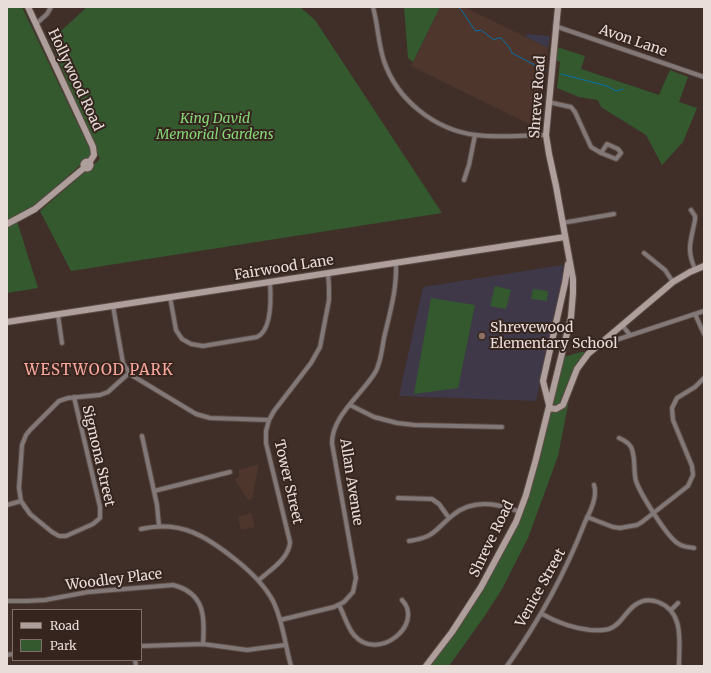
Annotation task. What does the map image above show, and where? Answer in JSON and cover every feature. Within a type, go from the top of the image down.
[{"type":"street","name":"Hollywood Road","points":[[7,224],[35,209],[84,168],[89,168],[89,163],[94,154],[93,147],[28,7]]},
{"type":"street","points":[[36,24],[47,14],[51,7]]},
{"type":"street","points":[[373,7],[384,61],[392,80],[404,96],[419,110],[437,122],[456,130],[475,135],[546,135]]},
{"type":"street","name":"Shreve Road","points":[[426,666],[452,632],[481,587],[506,542],[520,512],[531,480],[573,309],[573,284],[569,258],[546,135],[555,26],[558,7]]},
{"type":"street","name":"Avon Lane","points":[[555,26],[704,77]]},
{"type":"street","points":[[548,102],[571,107],[575,112],[591,147],[601,153],[616,159],[621,153],[618,149],[607,144],[601,153]]},
{"type":"street","points":[[464,180],[475,135]]},
{"type":"street","points":[[691,210],[695,216],[695,220],[689,252],[695,269]]},
{"type":"street","points":[[562,223],[614,214]]},
{"type":"street","name":"Fairwood Lane","points":[[7,322],[565,237]]},
{"type":"street","points":[[644,253],[665,270],[673,282]]},
{"type":"street","name":"Shreve Road","points":[[549,408],[543,381],[565,283],[569,258]]},
{"type":"street","name":"Allan Avenue","points":[[339,605],[350,596],[355,586],[356,578],[332,440],[335,425],[374,373],[378,364],[396,286],[396,263]]},
{"type":"street","points":[[549,408],[556,409],[563,405],[580,364],[588,354],[673,282],[695,269],[704,266]]},
{"type":"street","name":"Tower Street","points":[[259,580],[283,559],[289,550],[290,542],[266,443],[266,431],[269,420],[274,411],[317,354],[321,343],[328,300],[328,273]]},
{"type":"street","points":[[170,297],[175,326],[179,335],[191,344],[203,346],[258,337],[262,334],[266,328],[271,303],[270,282]]},
{"type":"street","points":[[113,306],[121,356],[129,373],[189,410],[203,416],[210,418],[269,420]]},
{"type":"street","points":[[614,341],[704,311]]},
{"type":"street","points":[[695,314],[704,334]]},
{"type":"street","points":[[58,315],[62,343]]},
{"type":"street","points":[[622,325],[630,335]]},
{"type":"street","points":[[7,505],[21,501],[19,488],[21,456],[22,445],[26,435],[56,403],[64,399],[100,395],[108,392],[129,373]]},
{"type":"street","points":[[587,517],[613,527],[626,528],[637,525],[685,490],[692,479],[692,466],[673,420],[672,408],[677,398],[695,387],[704,378]]},
{"type":"street","points":[[545,391],[548,394],[553,393]]},
{"type":"street","name":"Sigmona Street","points":[[21,501],[30,514],[52,532],[60,536],[69,535],[93,524],[100,518],[100,507],[74,397]]},
{"type":"street","points":[[350,405],[374,417],[397,423],[415,425],[502,427]]},
{"type":"street","points":[[142,436],[157,505],[159,526]]},
{"type":"street","points":[[619,438],[626,442],[631,448],[636,481],[642,496],[654,514],[675,542],[682,546],[694,548]]},
{"type":"street","points":[[154,491],[230,472]]},
{"type":"street","name":"Venice Street","points":[[509,665],[542,614],[568,565],[595,494],[594,485]]},
{"type":"street","points":[[398,498],[432,499],[439,504],[449,518]]},
{"type":"street","points":[[409,540],[421,539],[430,535],[463,508],[484,504],[498,504],[520,512]]},
{"type":"street","points":[[141,530],[159,526],[184,529],[204,537],[225,551],[259,580],[272,598],[280,620],[291,666]]},
{"type":"street","name":"Woodley Place","points":[[7,601],[45,600],[88,592],[173,585],[181,587],[189,592],[199,604],[204,622],[203,644]]},
{"type":"street","points":[[280,620],[339,605],[354,635],[362,642],[378,645],[394,639],[404,628],[408,612],[406,604],[402,600]]},
{"type":"street","points":[[542,614],[570,627],[600,631],[614,627],[634,605],[642,601],[656,601],[671,610],[677,618],[679,629],[679,666]]},
{"type":"street","points":[[671,610],[678,603]]},
{"type":"street","points":[[142,646],[203,644],[247,650],[285,645]]},
{"type":"shaded area","points":[[440,7],[464,7],[548,48],[539,129],[411,66]]},
{"type":"shaded area","points":[[527,34],[550,36],[548,48],[526,37]]},
{"type":"shaded area","name":"Shrevewood Elementary School","points":[[563,265],[562,289],[536,401],[399,396],[423,287]]},
{"type":"shaded area","points":[[259,464],[252,499],[248,500],[235,480],[239,476],[239,470]]},
{"type":"shaded area","points":[[251,513],[255,527],[241,530],[238,517]]},
{"type":"green space","points":[[7,7],[22,7],[92,154],[32,209],[7,221]]},
{"type":"green space","name":"King David Memorial Gardens","points":[[87,7],[300,7],[315,20],[442,213],[71,271],[40,211],[100,159],[50,41]]},
{"type":"green space","points":[[404,7],[440,7],[413,62],[408,58]]},
{"type":"green space","points":[[557,47],[585,56],[581,69],[659,95],[670,70],[688,77],[679,102],[697,108],[683,142],[662,165],[646,135],[601,107],[598,100],[579,97],[557,88],[560,62],[555,60]]},
{"type":"green space","points":[[17,221],[38,288],[7,293],[7,226]]},
{"type":"green space","points":[[495,286],[511,290],[506,309],[490,306]]},
{"type":"green space","points":[[533,289],[548,291],[547,301],[531,299]]},
{"type":"green space","points":[[431,298],[475,305],[458,388],[414,394]]},
{"type":"green space","points":[[586,352],[563,402],[569,400],[558,456],[528,538],[502,589],[449,666],[428,666],[443,647],[527,499],[534,480],[549,417],[554,404],[553,402],[564,357]]},
{"type":"waterway","points":[[458,7],[476,31],[481,30],[494,40],[501,38],[512,53],[546,71]]},
{"type":"waterway","points":[[561,74],[607,86],[616,91],[623,89]]},
{"type":"place","name":"Shrevewood Elementary School","points":[[482,336]]},
{"type":"district","name":"WESTWOOD PARK","points":[[99,371]]}]
